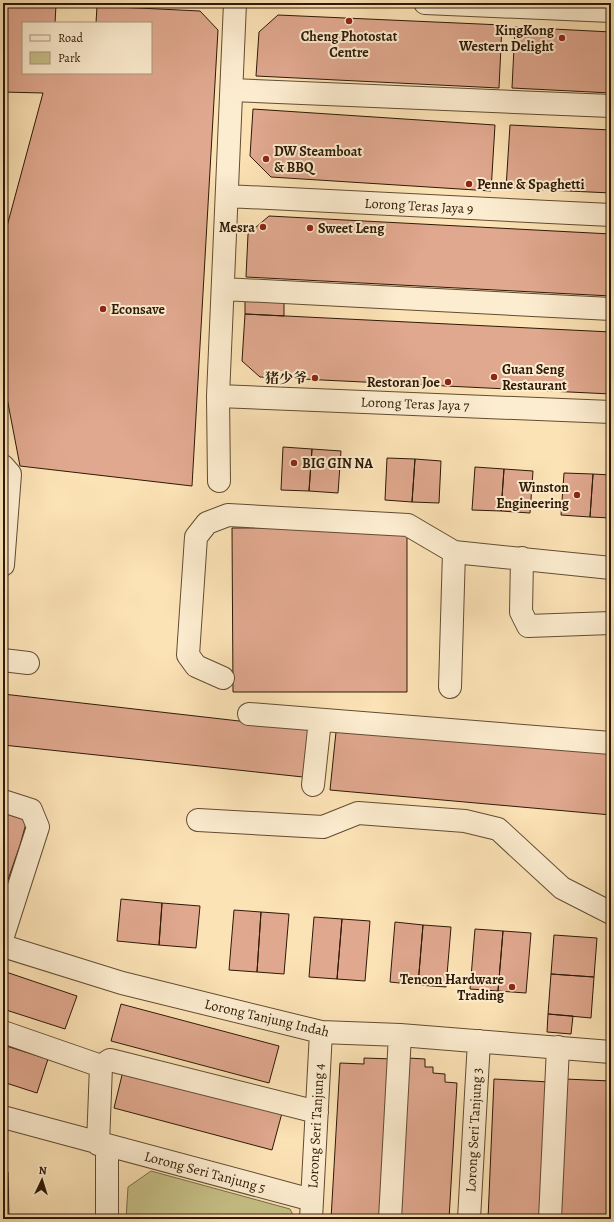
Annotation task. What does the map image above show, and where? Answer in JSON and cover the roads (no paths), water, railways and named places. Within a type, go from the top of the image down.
[{"type":"street","points":[[219,480],[218,396],[235,3]]},
{"type":"street","points":[[425,3],[529,5],[611,11]]},
{"type":"street","points":[[232,90],[611,106]]},
{"type":"street","name":"Lorong Teras Jaya 9","points":[[227,196],[611,215]]},
{"type":"street","points":[[223,289],[611,310]]},
{"type":"street","name":"Lorong Teras Jaya 7","points":[[218,396],[611,412]]},
{"type":"street","points":[[3,466],[10,474],[3,565]]},
{"type":"street","points":[[223,678],[196,666],[188,655],[196,537],[207,523],[228,515],[408,525],[454,552],[611,568]]},
{"type":"street","points":[[450,687],[454,552]]},
{"type":"street","points":[[522,558],[521,612],[528,626],[611,623]]},
{"type":"street","points":[[3,660],[28,663]]},
{"type":"street","points":[[249,714],[611,743]]},
{"type":"street","points":[[313,785],[320,720]]},
{"type":"street","points":[[3,801],[31,810],[38,828],[3,936]]},
{"type":"street","points":[[198,820],[323,827],[358,813],[465,821],[498,830],[562,888],[611,913]]},
{"type":"street","name":"Lorong Tanjung Indah","points":[[3,946],[122,983],[321,1032],[400,1035],[611,1052]]},
{"type":"street","points":[[3,1032],[101,1066]]},
{"type":"street","name":"Lorong Seri Tanjung 4","points":[[311,1210],[321,1032]]},
{"type":"street","points":[[390,1219],[400,1035]]},
{"type":"street","name":"Lorong Seri Tanjung 3","points":[[469,1219],[479,1041]]},
{"type":"street","points":[[550,1219],[558,1047]]},
{"type":"street","points":[[101,1066],[110,1060],[316,1112]]},
{"type":"street","points":[[101,1066],[102,1145],[107,1219]]},
{"type":"street","name":"Lorong Seri Tanjung 5","points":[[3,1117],[102,1145],[311,1210]]},
{"type":"place","name":"Cheng Photostat Centre","points":[[349,21]]},
{"type":"place","name":"KingKong Western Delight","points":[[562,38]]},
{"type":"place","name":"DW Steamboat & BBQ","points":[[266,159]]},
{"type":"place","name":"Penne & Spaghetti","points":[[469,184]]},
{"type":"place","name":"Mesra","points":[[263,227]]},
{"type":"place","name":"Sweet Leng","points":[[310,228]]},
{"type":"place","name":"Econsave","points":[[103,309]]},
{"type":"place","name":"Guan Seng Restaurant","points":[[494,377]]},
{"type":"place","name":"猪少爷","points":[[315,378]]},
{"type":"place","name":"Restoran Joe","points":[[448,382]]},
{"type":"place","name":"BIG GIN NA","points":[[294,463]]},
{"type":"place","name":"Winston Engineering","points":[[577,495]]},
{"type":"place","name":"Tencon Hardware Trading","points":[[512,987]]}]
